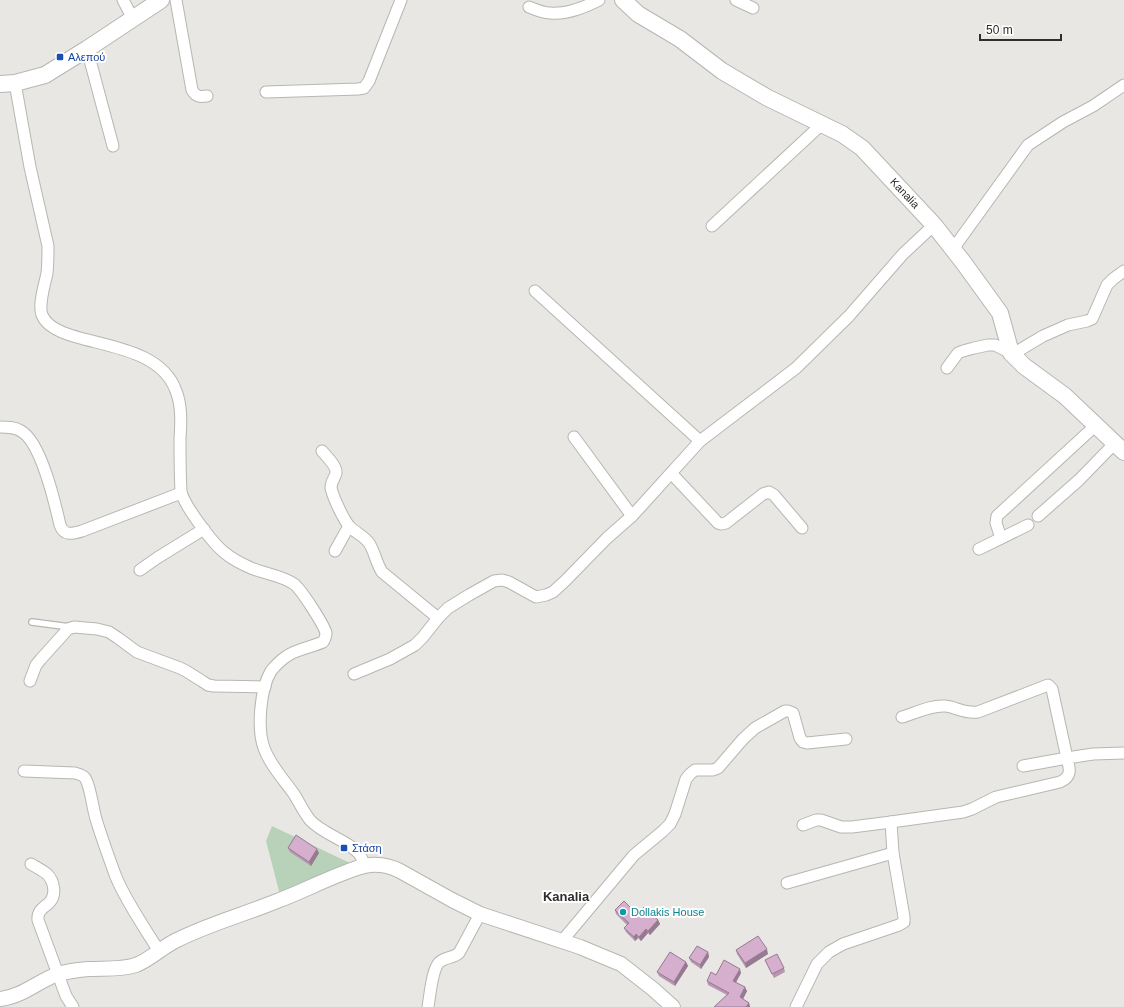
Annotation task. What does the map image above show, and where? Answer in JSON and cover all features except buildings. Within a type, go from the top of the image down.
[{"type":"main road","points":[[8,83],[45,75],[161,0]]},
{"type":"main road","name":"Kanalia","points":[[623,0],[638,14],[680,39],[722,71],[768,98],[848,138],[862,148],[934,225],[1000,313],[1011,353]]},
{"type":"main road","points":[[1011,353],[1024,366],[1069,399],[1119,448]]},
{"type":"street","points":[[123,0],[133,19]]},
{"type":"street","points":[[176,0],[192,90],[197,96],[207,96]]},
{"type":"street","points":[[266,92],[364,88],[370,81],[401,0]]},
{"type":"street","points":[[529,7],[551,13],[560,13],[574,10],[599,0]]},
{"type":"street","points":[[736,0],[753,8]]},
{"type":"street","points":[[87,49],[113,146]]},
{"type":"street","points":[[8,83],[30,167],[48,246],[49,259],[41,304],[41,314],[45,321],[62,332],[130,351],[162,369],[169,376],[176,389],[180,412],[181,493],[190,510],[218,547],[231,557],[252,568],[281,577],[296,585],[324,628],[326,633],[323,642],[288,655],[271,672],[265,687],[261,709],[260,723],[263,747],[268,759],[310,820],[323,830],[353,848],[360,854],[365,866]]},
{"type":"street","points":[[953,249],[1028,145],[1063,122],[1093,106],[1124,85]]},
{"type":"street","points":[[712,226],[822,124]]},
{"type":"street","points":[[354,674],[390,660],[415,645],[438,618],[452,605],[494,581],[502,580],[509,582],[536,597],[553,592],[591,553],[632,516],[700,441],[796,368],[849,316],[903,254],[934,225]]},
{"type":"street","points":[[947,368],[958,353],[963,351],[992,345],[999,346],[1011,353],[1018,351],[1043,336],[1068,325],[1092,319],[1107,286],[1116,276],[1124,271]]},
{"type":"street","points":[[535,291],[700,441]]},
{"type":"street","points":[[1002,538],[996,523],[997,516],[1095,426]]},
{"type":"street","points":[[0,427],[18,429],[25,433],[31,440],[47,476],[60,525],[62,530],[66,533],[82,531],[181,493]]},
{"type":"street","points":[[574,437],[632,516]]},
{"type":"street","points":[[1038,516],[1078,480],[1119,448]]},
{"type":"street","points":[[322,451],[336,470],[331,489],[344,519],[349,526],[370,543],[382,572],[438,618]]},
{"type":"street","points":[[671,473],[718,523],[726,523],[763,494],[769,492],[774,495],[802,528]]},
{"type":"street","points":[[979,550],[1028,525]]},
{"type":"street","points":[[335,551],[349,526]]},
{"type":"street","points":[[140,570],[204,529]]},
{"type":"street","points":[[30,681],[39,662],[64,632],[71,627],[91,628],[109,632],[137,652],[186,671],[208,685],[265,687]]},
{"type":"street","points":[[803,825],[816,820],[821,820],[841,827],[852,827],[963,812],[996,797],[1060,782],[1066,779],[1070,769],[1052,689],[1048,685],[978,712],[966,712],[950,707],[938,706],[902,716]]},
{"type":"street","points":[[562,941],[634,855],[670,824],[675,814],[687,776],[692,772],[699,770],[713,770],[718,768],[743,739],[755,728],[788,711],[794,715],[800,738],[803,742],[807,743],[846,739]]},
{"type":"street","points":[[1024,766],[1094,754],[1124,753]]},
{"type":"street","points":[[24,771],[75,773],[86,779],[95,816],[117,878],[134,911],[158,951]]},
{"type":"street","points":[[796,1007],[818,964],[828,952],[838,946],[899,926],[904,922],[893,853],[890,822]]},
{"type":"street","points":[[787,883],[893,853]]},
{"type":"street","points":[[31,864],[47,874],[53,886],[54,891],[51,902],[40,911],[38,917],[66,996],[73,1007]]},
{"type":"street","points":[[0,999],[15,996],[58,974],[82,970],[132,966],[146,960],[176,940],[225,920],[277,902],[326,880],[365,866],[379,864],[393,867],[480,914],[591,951],[621,964],[673,1007]]},
{"type":"street","points":[[428,1007],[435,967],[441,960],[459,953],[480,914]]},
{"type":"lane","points":[[32,622],[71,627]]},
{"type":"green space","points":[[272,826],[352,864],[280,895],[266,841]]},
{"type":"place","name":"Αλεπού","points":[[60,57]]},
{"type":"place","name":"Στάση","points":[[344,848]]},
{"type":"place","name":"Dollakis House","points":[[623,912]]},
{"type":"district","name":"Kanalia","points":[[566,896]]}]
